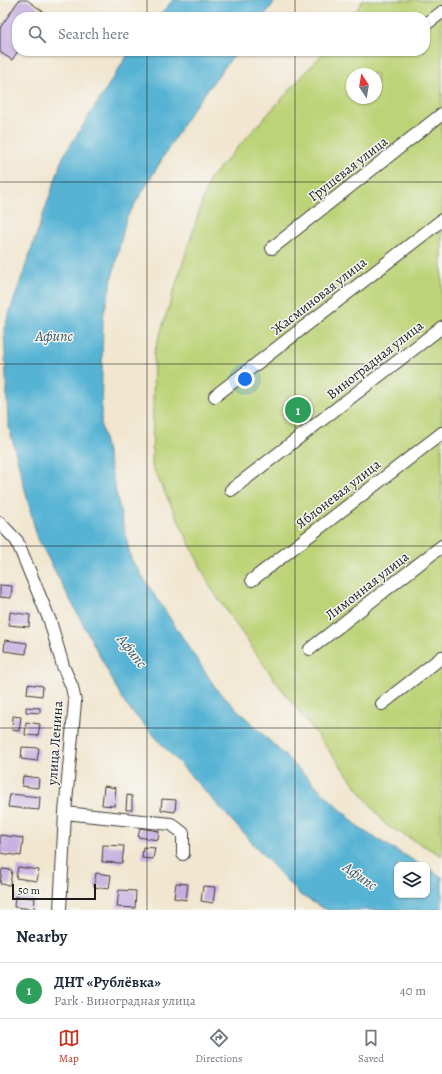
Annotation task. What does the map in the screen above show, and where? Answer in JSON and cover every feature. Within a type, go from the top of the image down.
[{"type":"street","points":[[430,21],[442,12]]},
{"type":"street","name":"Грушевая улица","points":[[272,248],[442,114]]},
{"type":"street","name":"Жасминовая улица","points":[[215,396],[442,220]]},
{"type":"street","name":"Виноградная улица","points":[[232,490],[442,327]]},
{"type":"street","name":"Яблоневая улица","points":[[252,580],[442,433]]},
{"type":"street","name":"улица Ленина","points":[[0,523],[17,541],[50,621],[63,666],[72,687],[75,702],[65,813],[60,910]]},
{"type":"street","name":"Лимонная улица","points":[[310,649],[442,546]]},
{"type":"street","points":[[382,704],[442,657]]},
{"type":"street","points":[[65,813],[171,824],[182,833],[183,854]]},
{"type":"green space","points":[[363,0],[442,0],[442,856],[386,825],[271,675],[211,588],[152,466],[154,353],[210,178],[320,56],[430,56],[430,12],[355,12]]},
{"type":"water","points":[[173,0],[276,0],[267,12],[162,12]]},
{"type":"water","name":"Афипс","points":[[127,56],[233,56],[191,111],[126,219],[103,317],[101,425],[131,559],[217,690],[362,830],[416,862],[394,862],[394,898],[430,898],[430,870],[442,877],[442,910],[327,910],[300,895],[125,704],[37,537],[8,423],[4,329],[63,157]]},
{"type":"building","points":[[19,0],[27,0],[44,12],[12,12],[12,56],[15,56],[12,60],[0,52],[0,28]]},
{"type":"building","points":[[0,585],[12,586],[11,598],[0,597]]},
{"type":"building","points":[[10,612],[30,615],[29,627],[9,625]]},
{"type":"building","points":[[5,640],[27,643],[26,654],[4,651]]},
{"type":"building","points":[[28,684],[43,686],[42,696],[27,694]]},
{"type":"building","points":[[26,707],[40,708],[40,713],[26,712]]},
{"type":"building","points":[[13,716],[21,717],[19,731],[12,730]]},
{"type":"building","points":[[26,722],[40,724],[38,736],[25,735]]},
{"type":"building","points":[[22,747],[39,748],[37,761],[21,759]]},
{"type":"building","points":[[23,776],[39,778],[38,788],[22,786]]},
{"type":"building","points":[[104,786],[116,788],[114,806],[102,805]]},
{"type":"building","points":[[10,794],[40,797],[39,810],[8,807]]},
{"type":"building","points":[[127,795],[132,796],[132,810],[126,810]]},
{"type":"building","points":[[162,799],[176,800],[175,812],[161,810]]},
{"type":"building","points":[[140,828],[159,831],[158,840],[138,837]]},
{"type":"building","points":[[0,835],[23,838],[21,856],[0,853]]},
{"type":"building","points":[[103,845],[124,846],[122,863],[102,862]]},
{"type":"building","points":[[143,847],[155,848],[153,859],[142,858]]},
{"type":"building","points":[[18,867],[39,870],[37,881],[16,878]]},
{"type":"building","points":[[2,869],[12,870],[10,885],[0,884]]},
{"type":"building","points":[[96,873],[111,875],[109,889],[94,887]]},
{"type":"building","points":[[176,883],[188,884],[186,900],[174,898]]},
{"type":"building","points":[[203,886],[215,887],[213,903],[201,901]]},
{"type":"building","points":[[119,890],[136,891],[135,908],[117,907]]},
{"type":"building","points":[[15,896],[35,898],[34,909],[14,907]]},
{"type":"place","name":"ДНТ «Рублёвка»","points":[[298,410]]}]
